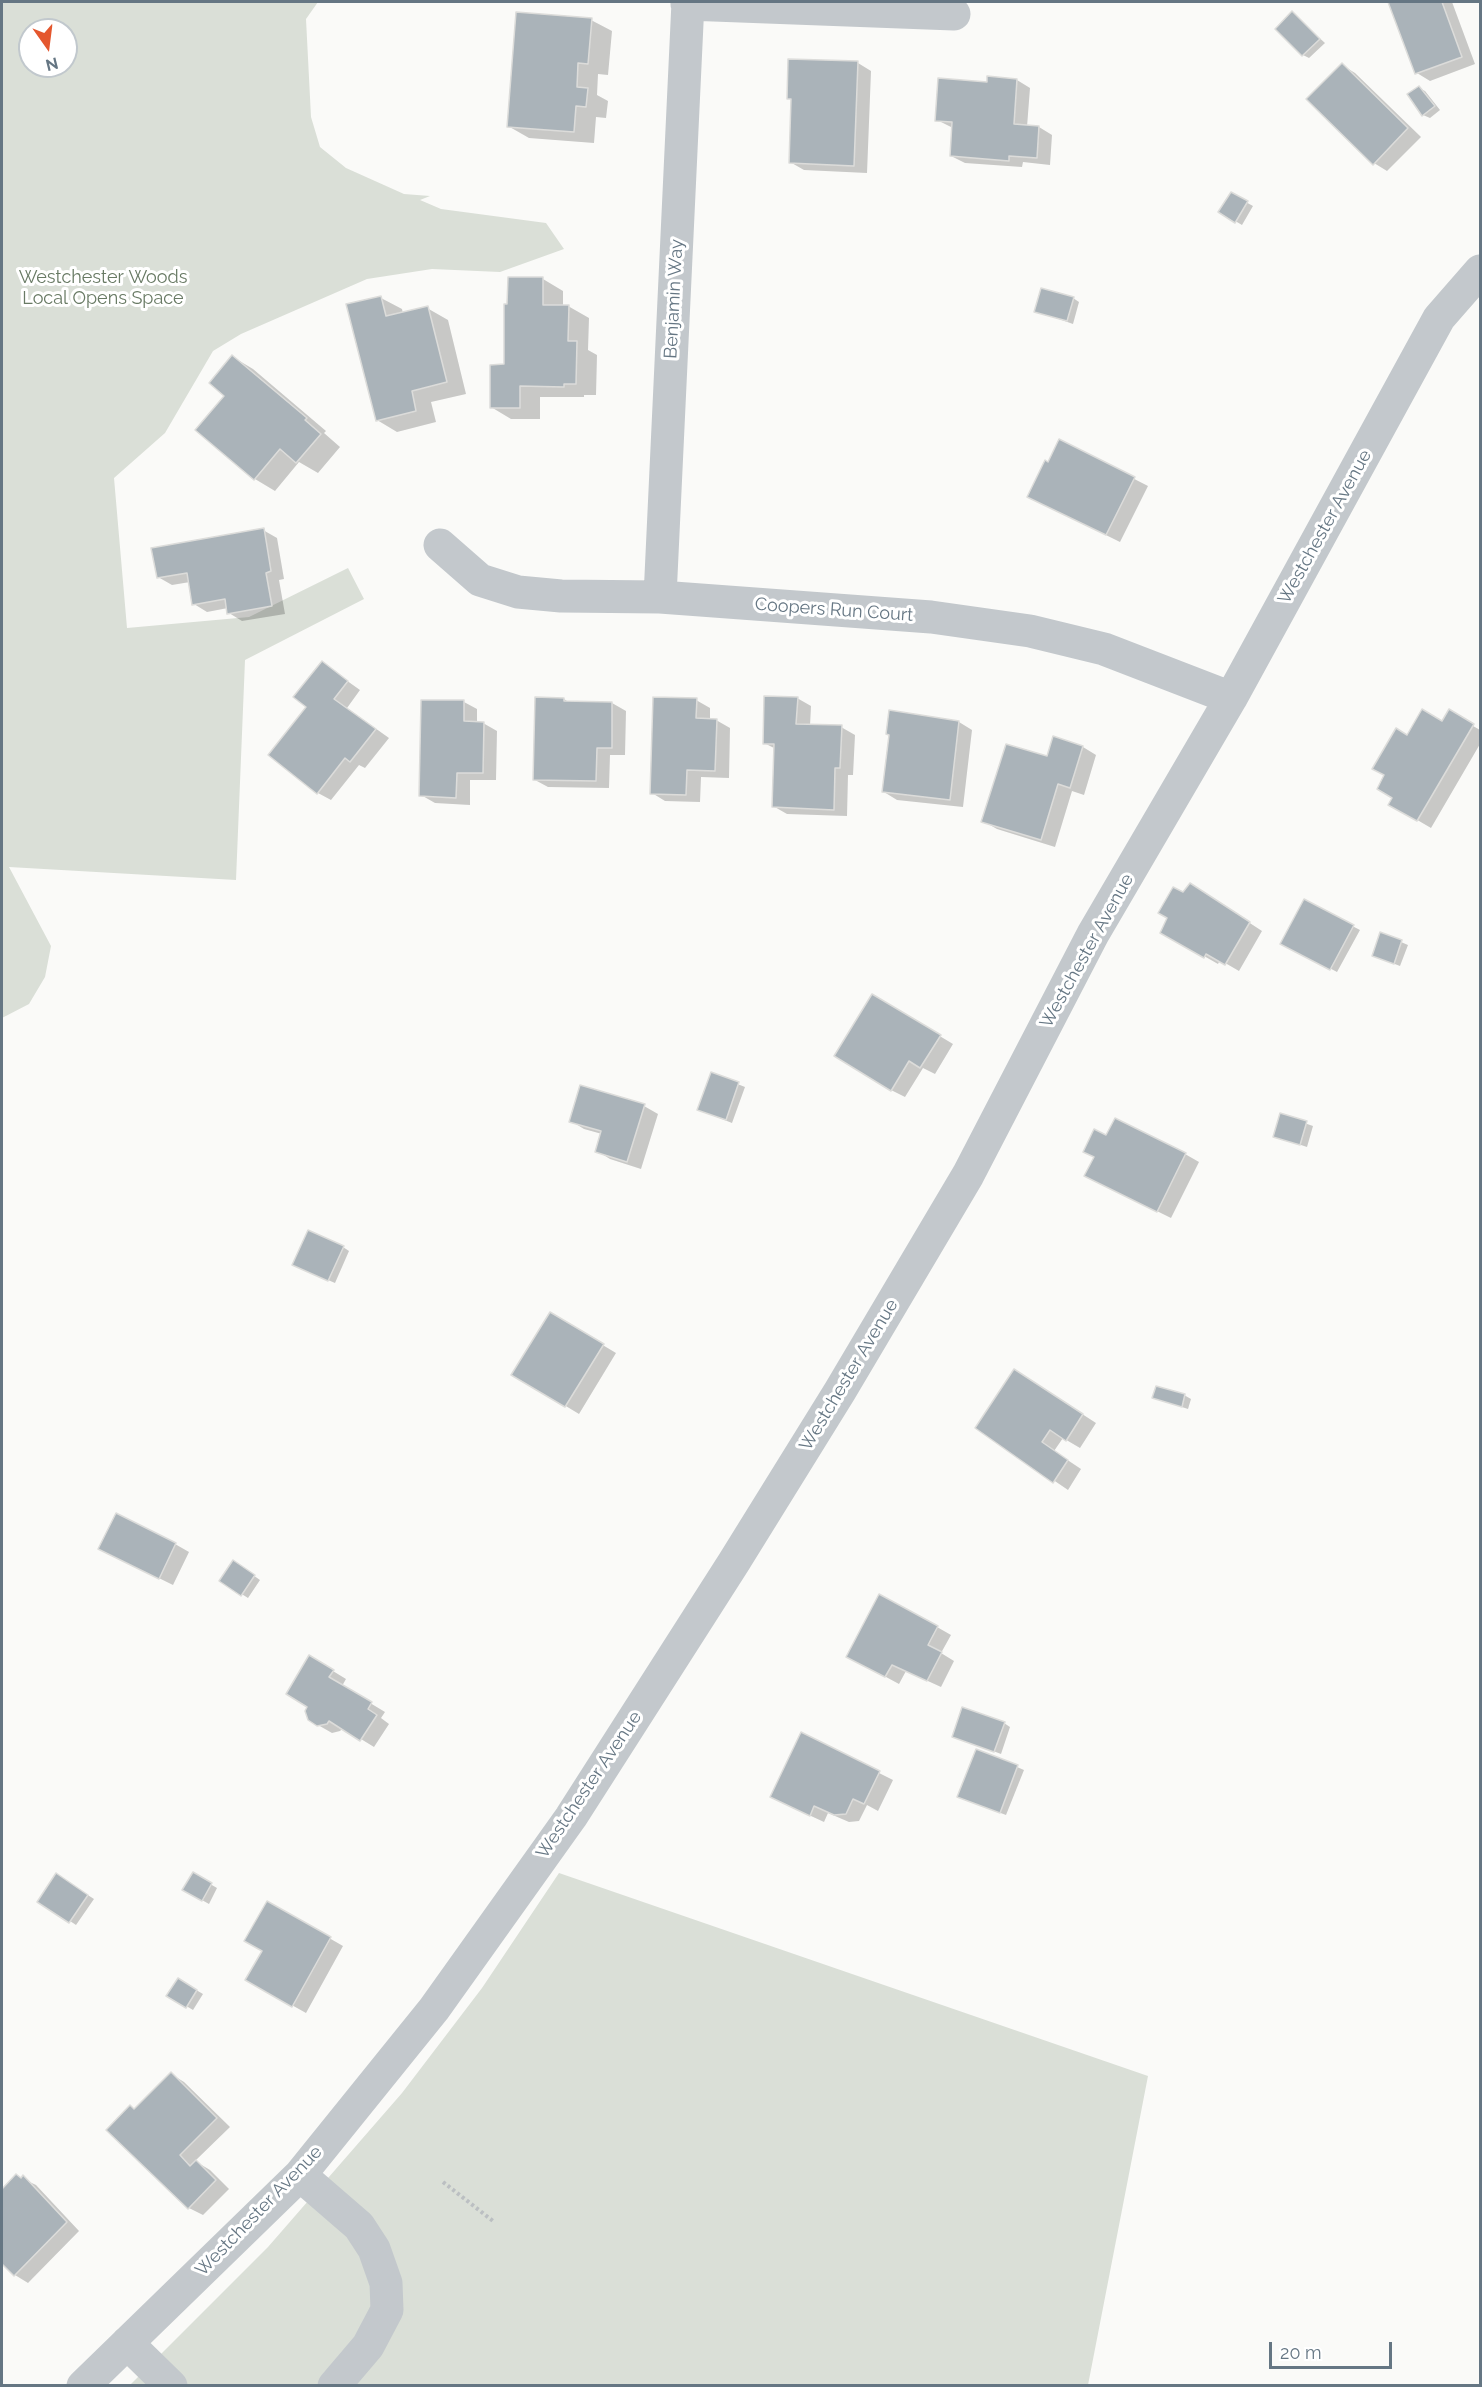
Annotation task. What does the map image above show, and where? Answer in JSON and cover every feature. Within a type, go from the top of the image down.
[{"type":"street","points":[[688,3],[954,14]]},
{"type":"street","name":"Benjamin Way","points":[[660,597],[688,3]]},
{"type":"street","name":"Westchester Avenue","points":[[83,2385],[300,2175],[434,2008],[564,1826],[734,1562],[840,1391],[969,1175],[1093,934],[1231,699],[1439,318],[1480,272]]},
{"type":"street","name":"Coopers Run Court","points":[[440,545],[480,580],[518,592],[561,596],[660,597],[931,617],[1030,631],[1104,650],[1231,699]]},
{"type":"street","points":[[300,2175],[360,2226],[374,2249],[386,2283],[387,2310],[368,2346],[334,2385]]},
{"type":"street","points":[[127,2343],[171,2385]]},
{"type":"path","points":[[443,2182],[493,2221]]},
{"type":"green space","name":"Westchester Woods Local Opens Space","points":[[2,2],[318,2],[306,19],[311,117],[320,147],[346,168],[404,194],[430,196],[420,200],[441,209],[546,223],[564,249],[500,272],[432,269],[367,279],[241,334],[213,351],[165,433],[114,478],[127,628],[249,617],[348,568],[364,599],[245,660],[236,880],[9,867],[51,946],[45,977],[29,1004],[2,1018]]},
{"type":"green space","points":[[559,1873],[1148,2076],[1088,2385],[129,2386],[268,2247],[402,2093],[482,1988]]},
{"type":"building","points":[[1388,2],[1442,2],[1462,57],[1415,74]]},
{"type":"building","points":[[1292,11],[1320,39],[1302,56],[1275,29]]},
{"type":"building","points":[[516,12],[592,18],[588,64],[578,63],[577,87],[588,88],[586,107],[576,106],[574,132],[507,127]]},
{"type":"building","points":[[788,59],[858,61],[854,166],[789,163],[791,99],[787,99]]},
{"type":"building","points":[[1342,63],[1408,128],[1373,165],[1306,99]]},
{"type":"building","points":[[987,76],[1017,79],[1014,124],[1039,126],[1037,158],[1009,156],[1009,161],[950,156],[952,122],[935,121],[938,78],[987,82]]},
{"type":"building","points":[[1419,86],[1435,106],[1422,116],[1407,94]]},
{"type":"building","points":[[1231,192],[1248,201],[1235,223],[1218,212]]},
{"type":"building","points":[[508,277],[543,277],[543,305],[569,305],[568,341],[577,341],[576,384],[564,384],[564,387],[520,386],[520,408],[490,408],[490,365],[504,364],[504,304],[507,304]]},
{"type":"building","points":[[1041,288],[1074,297],[1067,321],[1034,312]]},
{"type":"building","points":[[381,296],[386,316],[428,306],[447,382],[412,391],[416,411],[376,421],[346,304]]},
{"type":"building","points":[[232,355],[307,418],[305,420],[321,434],[296,463],[280,449],[254,480],[195,430],[224,396],[209,383]]},
{"type":"building","points":[[1059,439],[1135,477],[1106,535],[1027,497],[1045,460],[1048,462]]},
{"type":"building","points":[[264,528],[271,571],[266,573],[272,606],[227,614],[225,599],[192,605],[187,573],[157,578],[151,548]]},
{"type":"building","points":[[322,661],[348,681],[334,699],[376,729],[350,762],[345,758],[317,794],[268,755],[306,707],[293,697]]},
{"type":"building","points":[[764,696],[798,697],[796,724],[842,725],[840,768],[835,768],[834,810],[772,807],[774,744],[763,744]]},
{"type":"building","points":[[535,697],[564,698],[564,701],[612,702],[612,748],[597,748],[596,781],[533,780]]},
{"type":"building","points":[[653,697],[697,698],[696,718],[717,719],[715,771],[687,770],[686,795],[650,794]]},
{"type":"building","points":[[421,700],[464,700],[464,721],[484,722],[483,773],[457,773],[456,798],[419,796]]},
{"type":"building","points":[[1422,709],[1442,721],[1449,709],[1474,724],[1417,821],[1388,805],[1392,798],[1377,789],[1384,775],[1372,769],[1396,728],[1407,735]]},
{"type":"building","points":[[889,710],[959,721],[950,800],[882,792],[889,735],[886,734]]},
{"type":"building","points":[[1053,736],[1083,746],[1070,788],[1058,784],[1041,840],[981,822],[1006,744],[1047,756]]},
{"type":"building","points":[[1190,883],[1250,922],[1225,965],[1206,954],[1204,958],[1160,933],[1167,918],[1158,913],[1173,887],[1183,892]]},
{"type":"building","points":[[1304,899],[1354,925],[1330,970],[1280,944]]},
{"type":"building","points":[[1380,932],[1402,940],[1394,964],[1372,956]]},
{"type":"building","points":[[872,994],[941,1035],[920,1068],[909,1061],[891,1091],[834,1056]]},
{"type":"building","points":[[711,1072],[739,1082],[726,1120],[697,1110]]},
{"type":"building","points":[[580,1085],[645,1104],[627,1162],[595,1152],[601,1131],[569,1122]]},
{"type":"building","points":[[1280,1113],[1307,1121],[1300,1145],[1273,1137]]},
{"type":"building","points":[[1115,1118],[1186,1153],[1157,1212],[1084,1176],[1094,1157],[1083,1152],[1094,1129],[1106,1135]]},
{"type":"building","points":[[308,1230],[344,1246],[328,1281],[292,1265]]},
{"type":"building","points":[[550,1312],[604,1344],[565,1407],[511,1375]]},
{"type":"building","points":[[1014,1369],[1083,1414],[1066,1441],[1050,1430],[1042,1442],[1068,1460],[1053,1483],[975,1428]]},
{"type":"building","points":[[1156,1386],[1185,1394],[1182,1407],[1152,1398]]},
{"type":"building","points":[[116,1513],[176,1543],[159,1579],[98,1549]]},
{"type":"building","points":[[233,1560],[255,1575],[241,1596],[219,1581]]},
{"type":"building","points":[[879,1594],[938,1626],[928,1645],[942,1652],[927,1681],[892,1665],[885,1677],[846,1657]]},
{"type":"building","points":[[309,1655],[334,1670],[329,1677],[372,1702],[368,1709],[377,1715],[360,1741],[329,1721],[327,1724],[317,1726],[308,1720],[305,1711],[307,1707],[286,1694]]},
{"type":"building","points":[[962,1707],[1005,1722],[994,1752],[952,1737]]},
{"type":"building","points":[[801,1732],[880,1771],[864,1804],[853,1799],[846,1814],[834,1815],[814,1806],[810,1816],[770,1797]]},
{"type":"building","points":[[976,1749],[1018,1765],[1000,1813],[957,1797]]},
{"type":"building","points":[[193,1872],[212,1883],[202,1901],[182,1890]]},
{"type":"building","points":[[56,1873],[88,1895],[69,1923],[37,1902]]},
{"type":"building","points":[[267,1901],[331,1937],[292,2007],[245,1980],[262,1951],[244,1941]]},
{"type":"building","points":[[178,1978],[197,1990],[186,2008],[166,1996]]},
{"type":"building","points":[[171,2072],[217,2118],[180,2155],[190,2166],[196,2160],[216,2180],[188,2209],[106,2130],[130,2105],[134,2109]]},
{"type":"building","points":[[16,2174],[21,2178],[23,2175],[67,2222],[14,2276],[2,2264],[2,2189]]}]
